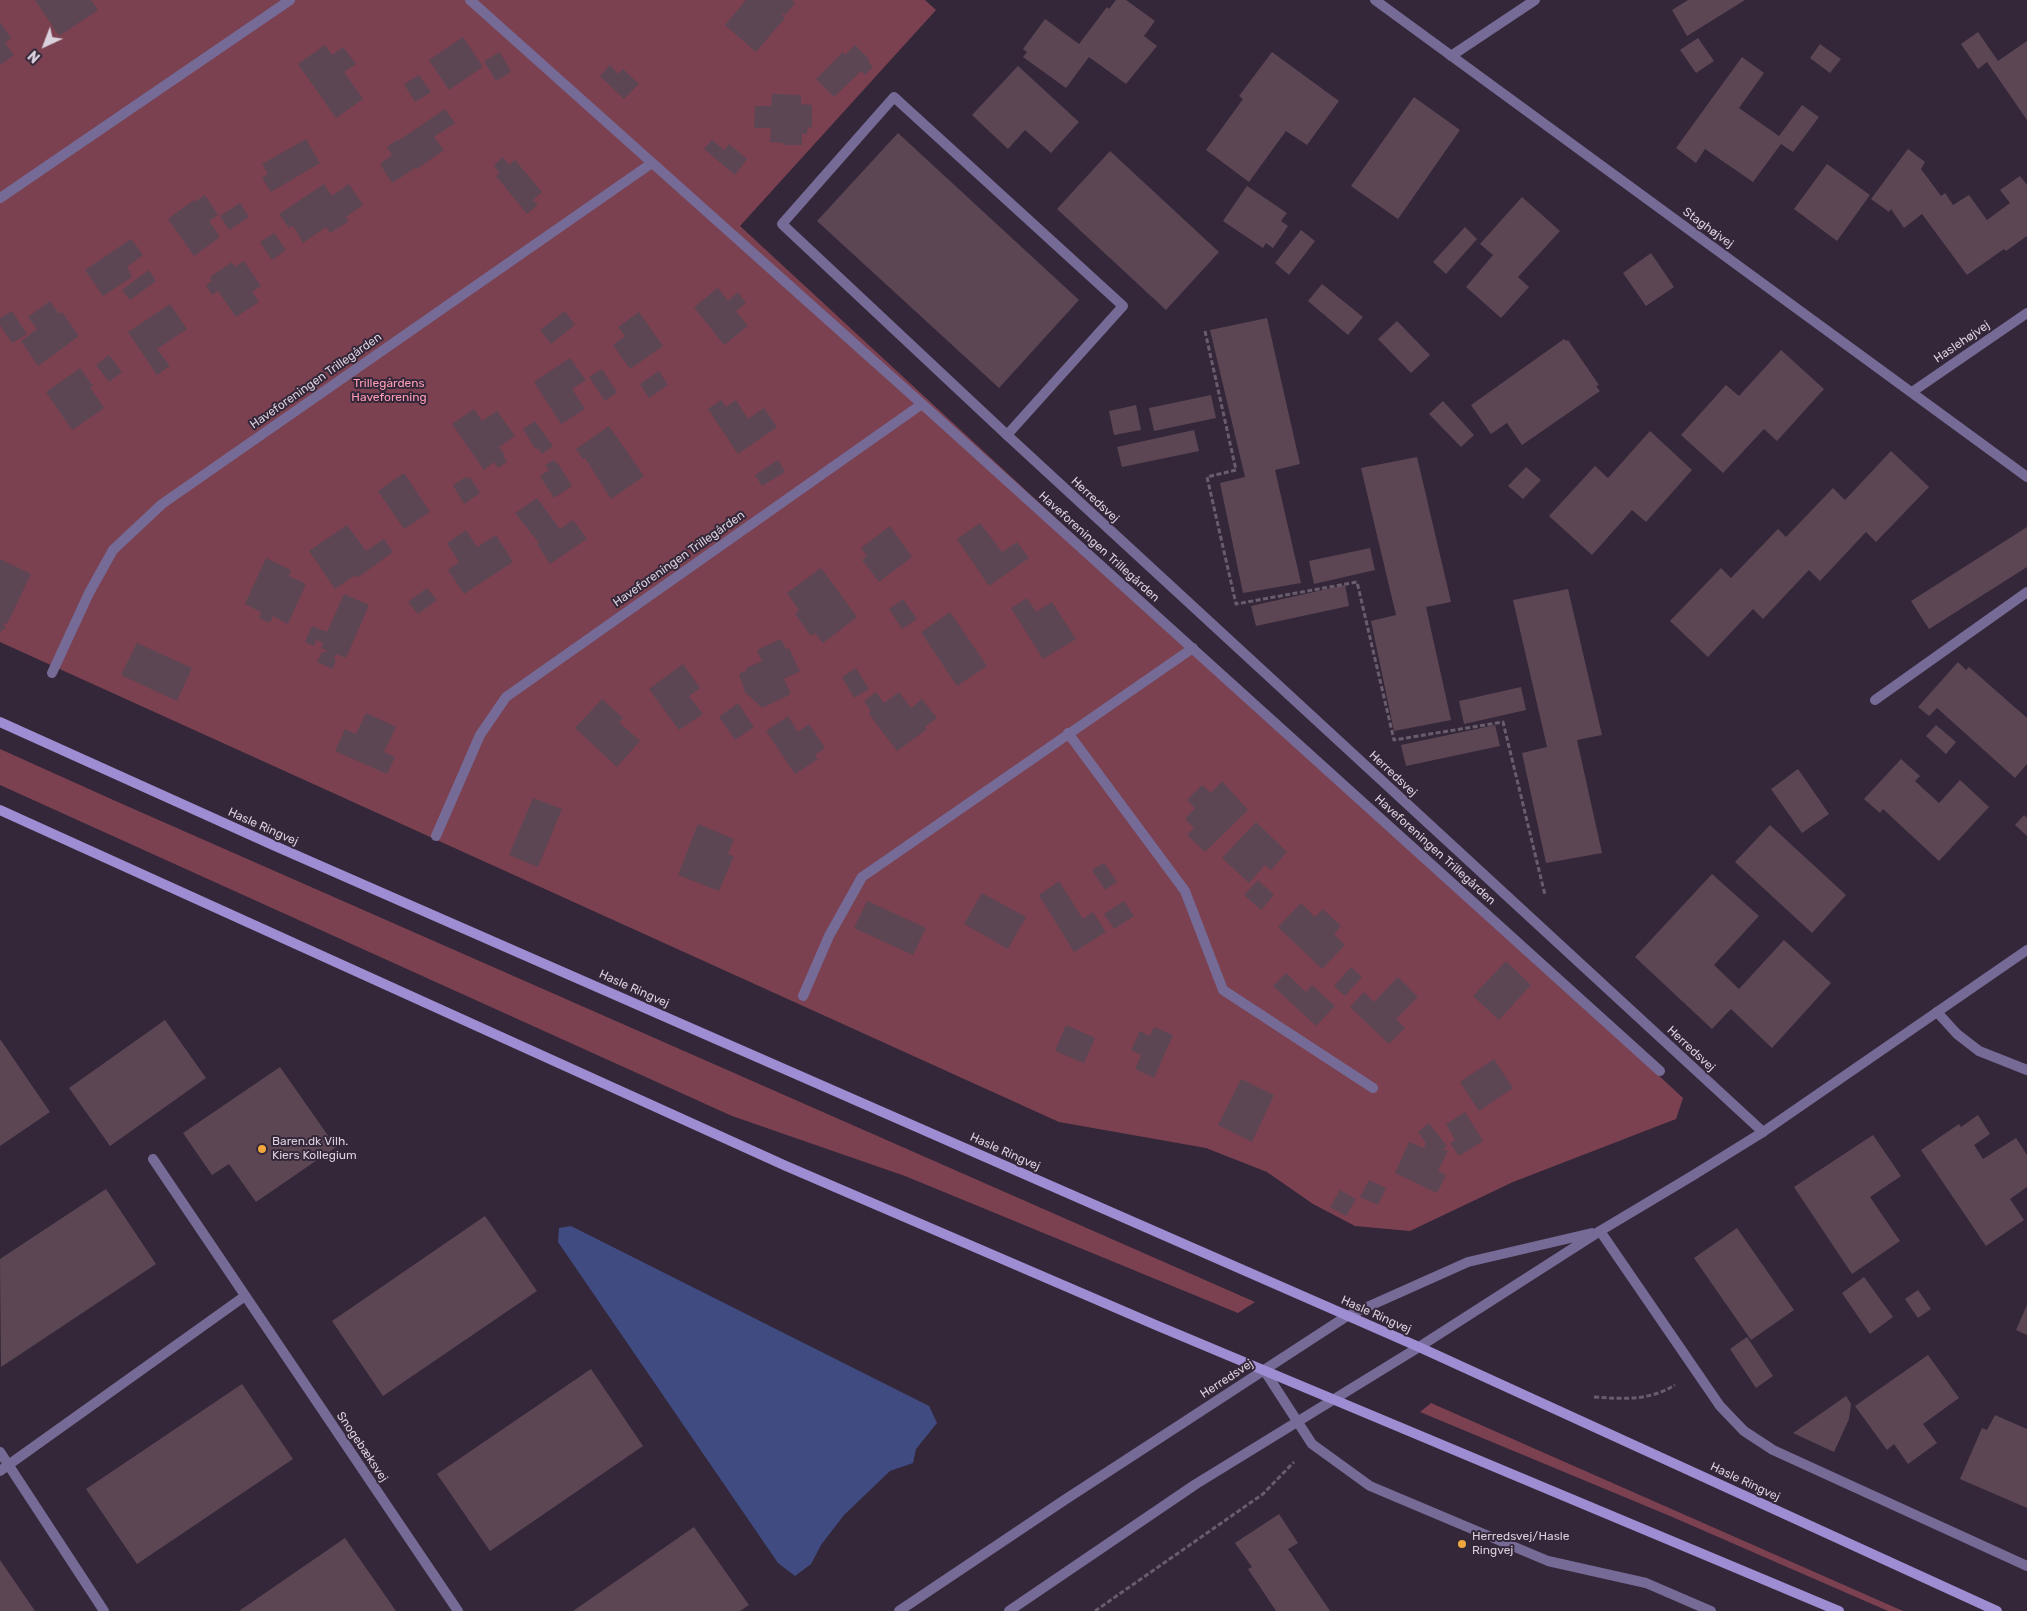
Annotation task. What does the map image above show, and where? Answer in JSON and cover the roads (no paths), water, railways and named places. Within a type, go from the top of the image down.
[{"type":"main road","name":"Hasle Ringvej","points":[[0,722],[293,854],[1418,1347],[1997,1611]]},
{"type":"main road","points":[[0,810],[786,1166],[1264,1370],[1839,1611]]},
{"type":"street","points":[[0,198],[290,0]]},
{"type":"street","name":"Haveforeningen Trillegården","points":[[470,0],[922,404],[1660,1071]]},
{"type":"street","name":"Staghøjvej","points":[[1375,0],[2027,477]]},
{"type":"street","points":[[1451,56],[1534,0]]},
{"type":"street","name":"Herredsvej","points":[[1007,435],[1122,306],[894,97],[782,224],[1007,435],[1763,1132]]},
{"type":"street","name":"Haveforeningen Trillegården","points":[[52,673],[88,593],[113,550],[162,504],[652,163]]},
{"type":"street","name":"Haslehøjvej","points":[[1912,392],[2027,313]]},
{"type":"street","name":"Haveforeningen Trillegården","points":[[436,836],[480,735],[506,697],[922,404]]},
{"type":"street","points":[[1875,700],[2027,592]]},
{"type":"street","points":[[802,996],[829,936],[862,877],[1193,648]]},
{"type":"street","points":[[1068,733],[1185,891],[1223,990],[1373,1088]]},
{"type":"street","name":"Herredsvej","points":[[1009,1611],[1196,1484],[1418,1347],[1600,1231],[1763,1132],[2027,950]]},
{"type":"street","points":[[1937,1012],[1957,1034],[1979,1051],[2027,1070]]},
{"type":"street","name":"Snogebæksvej","points":[[153,1159],[458,1611]]},
{"type":"street","points":[[1600,1231],[1695,1372],[1720,1406],[1744,1431],[1773,1450],[2027,1566]]},
{"type":"street","name":"Herredsvej","points":[[899,1611],[1063,1501],[1347,1316],[1468,1262],[1600,1231]]},
{"type":"street","points":[[0,1471],[245,1296]]},
{"type":"street","points":[[1264,1370],[1312,1444],[1370,1486],[1548,1561],[1646,1583],[1710,1611]]},
{"type":"street","points":[[0,1452],[104,1611]]},
{"type":"water","points":[[571,1226],[929,1406],[937,1423],[916,1449],[913,1463],[890,1471],[844,1515],[821,1545],[811,1564],[795,1576],[778,1563],[558,1242],[559,1228]]},
{"type":"place","name":"Baren.dk Vilh. Kiers Kollegium","points":[[262,1149]]},
{"type":"place","name":"Herredsvej/Hasle Ringvej","points":[[1462,1544]]},
{"type":"park label","name":"Trillegårdens Haveforening","points":[[389,391]]}]
